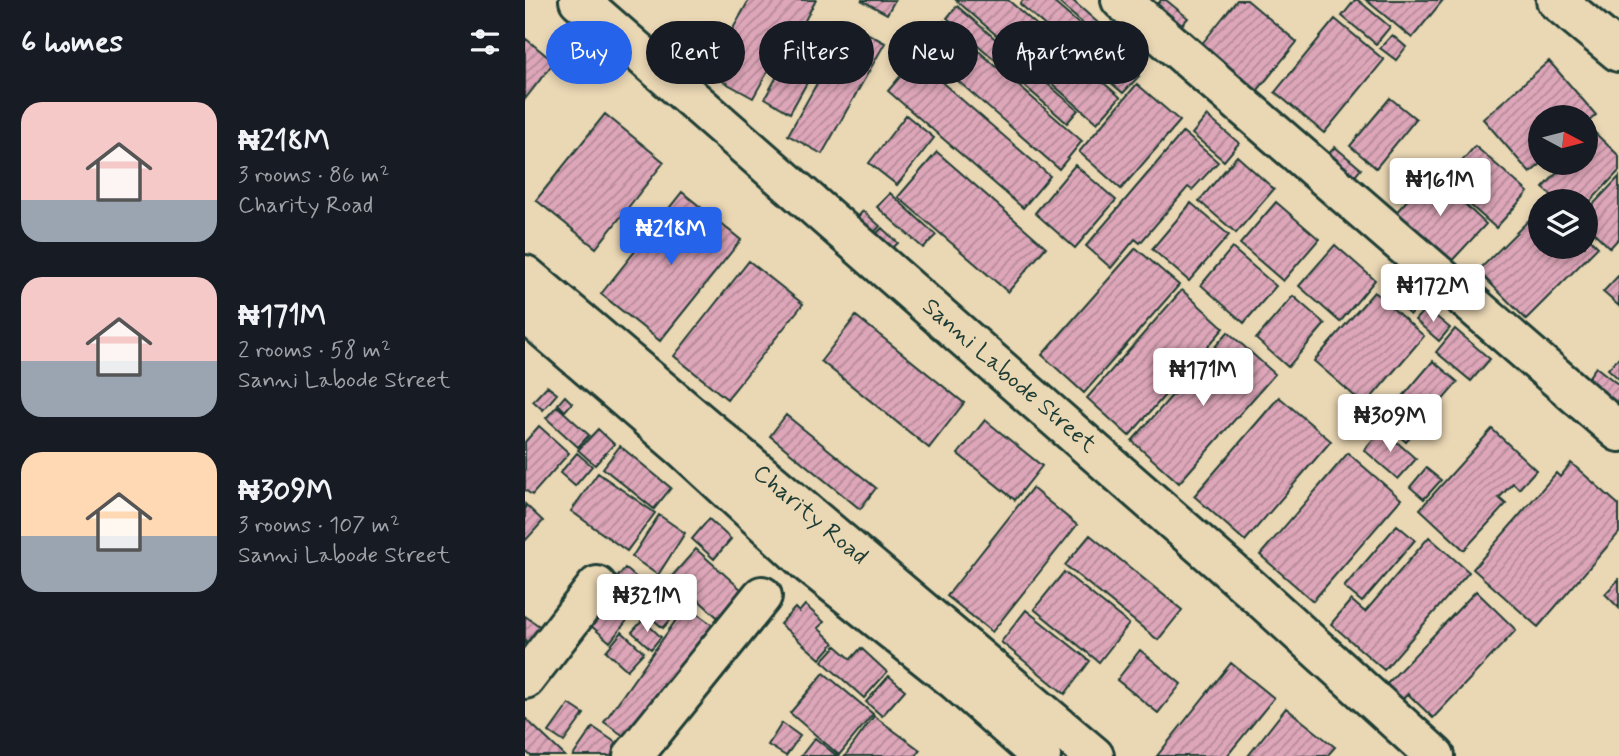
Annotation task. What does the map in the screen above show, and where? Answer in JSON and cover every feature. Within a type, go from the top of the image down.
[{"type":"street","name":"Sanni Labode Street","points":[[579,0],[1251,587],[1435,756]]},
{"type":"street","points":[[1121,0],[1619,432]]},
{"type":"street","points":[[1556,0],[1619,52]]},
{"type":"street","name":"Charity Road","points":[[525,275],[1094,756]]},
{"type":"street","name":"Charity Road","points":[[525,312],[684,449],[809,564],[956,681],[1041,756]]},
{"type":"street","points":[[525,679],[597,586]]},
{"type":"street","points":[[633,756],[762,596]]},
{"type":"building","points":[[749,0],[816,0],[805,21],[759,21],[761,84],[753,98],[728,84],[745,84],[745,21],[737,21]]},
{"type":"building","points":[[861,0],[895,0],[887,14]]},
{"type":"building","points":[[956,0],[1008,0],[1032,21],[992,21],[992,31]]},
{"type":"building","points":[[1023,0],[1051,0],[1075,21],[1040,21],[1020,4]]},
{"type":"building","points":[[1056,0],[1072,0],[1096,21],[1080,21]]},
{"type":"building","points":[[1161,0],[1166,0],[1188,18],[1178,29],[1154,9]]},
{"type":"building","points":[[1237,0],[1247,0],[1297,42],[1253,96],[1197,50]]},
{"type":"building","points":[[1355,0],[1390,27],[1376,44],[1342,16]]},
{"type":"building","points":[[1366,0],[1443,0],[1412,38]]},
{"type":"building","points":[[957,6],[974,21],[950,21],[947,18]]},
{"type":"building","points":[[1335,19],[1384,60],[1324,133],[1275,92]]},
{"type":"building","points":[[978,24],[992,36],[992,57],[978,45]]},
{"type":"building","points":[[1392,35],[1406,47],[1396,60],[1380,48]]},
{"type":"building","points":[[874,37],[885,43],[874,62]]},
{"type":"building","points":[[525,38],[546,55],[546,72],[525,99]]},
{"type":"building","points":[[978,51],[992,63],[992,84],[1016,84],[1082,141],[1059,169],[961,84],[978,84]]},
{"type":"building","points":[[1549,61],[1587,105],[1528,105],[1528,171],[1483,119]]},
{"type":"building","points":[[773,84],[806,84],[790,113],[765,98]]},
{"type":"building","points":[[816,84],[862,84],[822,154],[788,135]]},
{"type":"building","points":[[894,84],[944,84],[1050,176],[1023,208],[888,91]]},
{"type":"building","points":[[1022,84],[1048,84],[1078,110],[1067,123]]},
{"type":"building","points":[[1052,84],[1105,84],[1120,97],[1097,123]]},
{"type":"building","points":[[1113,84],[1131,84],[1123,93]]},
{"type":"building","points":[[1137,84],[1180,121],[1121,189],[1079,152]]},
{"type":"building","points":[[1390,98],[1416,119],[1376,168],[1350,146]]},
{"type":"building","points":[[605,114],[664,162],[596,248],[536,200]]},
{"type":"building","points":[[906,115],[934,138],[897,185],[869,163]]},
{"type":"building","points":[[1207,116],[1239,143],[1224,161],[1192,134]]},
{"type":"building","points":[[1183,132],[1218,162],[1192,190],[1188,187],[1140,243],[1135,239],[1111,268],[1086,246]]},
{"type":"building","points":[[1598,136],[1619,156],[1619,171],[1598,193],[1598,189],[1543,188],[1555,175],[1598,175]]},
{"type":"building","points":[[1475,146],[1528,192],[1496,228],[1458,194],[1464,186],[1450,175]]},
{"type":"building","points":[[1335,147],[1361,169],[1352,180],[1325,158]]},
{"type":"building","points":[[937,152],[1046,247],[1008,292],[898,197]]},
{"type":"building","points":[[1237,156],[1274,189],[1236,233],[1199,201]]},
{"type":"building","points":[[1075,165],[1116,200],[1075,248],[1035,213]]},
{"type":"building","points":[[1436,168],[1459,190],[1455,195],[1486,224],[1447,266],[1393,216]]},
{"type":"building","points":[[1619,177],[1619,238],[1610,248],[1598,236],[1598,199]]},
{"type":"building","points":[[682,192],[741,240],[660,341],[601,294]]},
{"type":"building","points":[[890,193],[936,235],[923,248],[877,207]]},
{"type":"building","points":[[1276,202],[1319,239],[1283,281],[1240,244]]},
{"type":"building","points":[[1191,203],[1229,235],[1189,281],[1152,249]]},
{"type":"building","points":[[863,211],[880,226],[864,243],[848,228]]},
{"type":"building","points":[[1528,221],[1528,259],[1586,259],[1526,319],[1478,271]]},
{"type":"building","points":[[882,228],[898,243],[881,259],[866,244]]},
{"type":"building","points":[[1335,245],[1375,280],[1340,322],[1299,286]]},
{"type":"building","points":[[1136,248],[1179,285],[1084,393],[1042,355]]},
{"type":"building","points":[[1232,248],[1276,286],[1244,323],[1201,285]]},
{"type":"building","points":[[749,261],[803,304],[727,399],[674,356]]},
{"type":"building","points":[[1619,275],[1619,306],[1603,292]]},
{"type":"building","points":[[1396,283],[1420,303],[1410,315],[1386,294]]},
{"type":"building","points":[[1182,290],[1224,328],[1129,436],[1087,398]]},
{"type":"building","points":[[1374,292],[1424,336],[1365,405],[1314,361]]},
{"type":"building","points":[[1293,296],[1325,324],[1288,367],[1256,339]]},
{"type":"building","points":[[1426,308],[1450,328],[1439,341],[1415,320]]},
{"type":"building","points":[[856,316],[964,403],[929,448],[821,361]]},
{"type":"building","points":[[1455,329],[1490,359],[1471,381],[1436,352]]},
{"type":"building","points":[[1228,332],[1275,374],[1179,483],[1132,441]]},
{"type":"building","points":[[1619,357],[1619,379],[1608,369]]},
{"type":"building","points":[[1433,361],[1458,382],[1406,442],[1382,421]]},
{"type":"building","points":[[1596,367],[1619,385],[1619,399],[1610,412],[1580,389]]},
{"type":"building","points":[[547,386],[557,394],[543,410],[533,401]]},
{"type":"building","points":[[565,396],[572,403],[565,411],[558,404]]},
{"type":"building","points":[[1279,397],[1331,441],[1245,541],[1194,496]]},
{"type":"building","points":[[557,406],[589,435],[578,447],[546,418]]},
{"type":"building","points":[[786,415],[876,488],[860,509],[770,436]]},
{"type":"building","points":[[985,420],[1042,466],[1015,500],[958,454]]},
{"type":"building","points":[[539,426],[569,453],[532,495],[525,490],[525,442]]},
{"type":"building","points":[[598,429],[614,444],[595,465],[578,450]]},
{"type":"building","points":[[1382,429],[1416,459],[1398,479],[1364,450]]},
{"type":"building","points":[[1492,429],[1536,470],[1519,489],[1513,483],[1499,498],[1506,504],[1464,550],[1420,509]]},
{"type":"building","points":[[620,446],[671,488],[654,509],[603,468]]},
{"type":"building","points":[[577,453],[592,466],[575,486],[560,473]]},
{"type":"building","points":[[1348,453],[1401,499],[1313,601],[1260,555]]},
{"type":"building","points":[[1571,463],[1619,505],[1619,533],[1538,627],[1473,569],[1556,473],[1560,477]]},
{"type":"building","points":[[1426,468],[1441,480],[1424,499],[1410,487]]},
{"type":"building","points":[[598,473],[655,513],[627,551],[571,511]]},
{"type":"building","points":[[1032,488],[1077,525],[992,632],[947,596]]},
{"type":"building","points":[[525,504],[543,521],[525,541]]},
{"type":"building","points":[[659,515],[685,533],[658,575],[632,557]]},
{"type":"building","points":[[709,519],[731,539],[714,559],[692,539]]},
{"type":"building","points":[[1397,525],[1415,540],[1362,602],[1344,587]]},
{"type":"building","points":[[1090,535],[1182,610],[1158,640],[1065,565]]},
{"type":"building","points":[[1429,537],[1469,572],[1384,670],[1331,624],[1351,600],[1365,612]]},
{"type":"building","points":[[696,549],[752,599],[727,626],[672,576]]},
{"type":"building","points":[[625,568],[651,590],[610,642],[583,619]]},
{"type":"building","points":[[1064,572],[1129,624],[1099,662],[1034,609]]},
{"type":"building","points":[[1619,579],[1619,608],[1605,594]]},
{"type":"building","points":[[663,584],[685,604],[663,628],[641,609]]},
{"type":"building","points":[[1476,591],[1516,630],[1433,718],[1408,694],[1398,704],[1382,689]]},
{"type":"building","points":[[805,605],[824,622],[818,628],[834,643],[820,659],[780,624],[795,608],[799,612]]},
{"type":"building","points":[[686,606],[717,628],[631,741],[604,722]]},
{"type":"building","points":[[1026,610],[1090,661],[1065,694],[1001,642]]},
{"type":"building","points":[[525,616],[548,632],[525,665]]},
{"type":"building","points":[[643,620],[661,637],[651,649],[632,632]]},
{"type":"building","points":[[622,632],[644,652],[627,670],[606,651]]},
{"type":"building","points":[[836,646],[851,659],[861,648],[887,672],[864,698],[822,661]]},
{"type":"building","points":[[1140,650],[1181,684],[1158,713],[1117,680]]},
{"type":"building","points":[[1231,663],[1274,698],[1227,756],[1157,756]]},
{"type":"building","points":[[824,673],[873,714],[839,755],[790,713]]},
{"type":"building","points":[[889,676],[905,690],[882,716],[866,702]]},
{"type":"building","points":[[569,704],[584,714],[564,742],[549,732]]},
{"type":"building","points":[[1286,708],[1335,747],[1327,756],[1248,756]]},
{"type":"building","points":[[874,716],[920,750],[916,756],[845,756]]},
{"type":"building","points":[[525,718],[565,756],[531,756],[525,751]]},
{"type":"building","points":[[782,723],[800,736],[786,756],[768,745]]},
{"type":"building","points":[[593,727],[625,749],[620,756],[573,756]]},
{"type":"building","points":[[815,738],[837,756],[801,756]]}]
